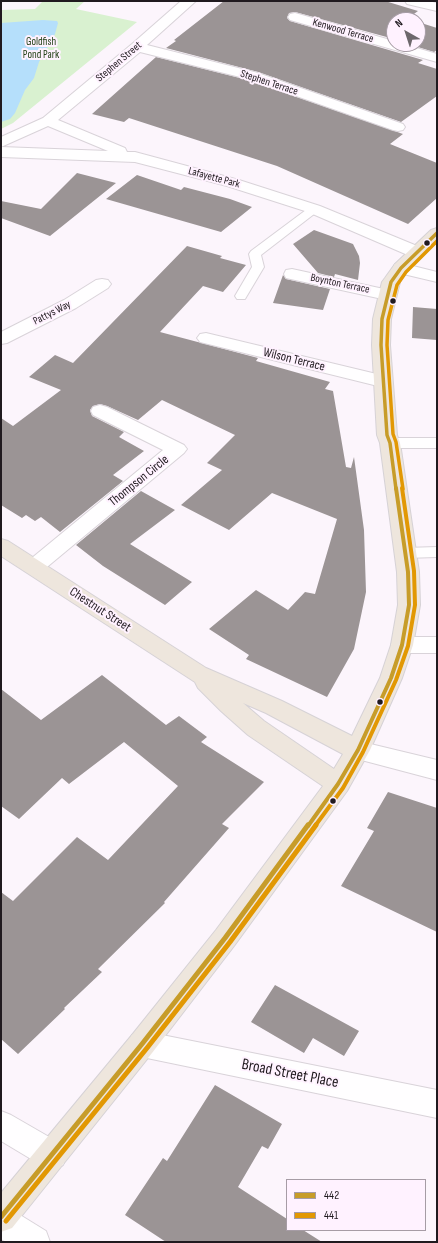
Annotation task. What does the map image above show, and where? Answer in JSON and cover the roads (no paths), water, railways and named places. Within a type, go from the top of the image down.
[{"type":"main road","points":[[1,1217],[142,1044],[225,938],[338,784],[358,750],[391,678],[402,645],[408,605],[408,572],[390,443],[387,435],[382,381],[382,319],[391,282],[401,268],[416,252],[437,233]]},
{"type":"main road","name":"Chestnut Street","points":[[3,550],[34,567],[198,674],[274,707],[358,750]]},
{"type":"main road","name":"Chestnut Street","points":[[198,674],[229,705],[256,728],[338,784]]},
{"type":"street","name":"Stephen Street","points":[[1,143],[48,121],[137,47],[189,1]]},
{"type":"street","points":[[412,1],[437,7]]},
{"type":"street","name":"Kenwood Terrace","points":[[296,17],[437,58]]},
{"type":"street","name":"Stephen Terrace","points":[[137,47],[253,76],[398,127]]},
{"type":"street","points":[[48,121],[135,157]]},
{"type":"street","name":"Lafayette Park","points":[[1,152],[135,157],[234,183],[314,209],[416,252]]},
{"type":"street","points":[[401,268],[437,277]]},
{"type":"street","name":"Boynton Terrace","points":[[292,274],[387,295]]},
{"type":"street","name":"Pattys Way","points":[[1,339],[70,304],[102,284]]},
{"type":"street","name":"Wilson Terrace","points":[[206,338],[382,381]]},
{"type":"street","name":"Thompson Circle","points":[[34,567],[177,449],[100,411]]},
{"type":"street","points":[[402,645],[437,645]]},
{"type":"street","points":[[358,750],[437,770]]},
{"type":"street","name":"Broad Street Place","points":[[142,1044],[437,1104]]},
{"type":"street","points":[[1,1125],[52,1155]]},
{"type":"street","points":[[1,1222],[35,1242]]},
{"type":"lane","points":[[241,296],[258,267],[255,254],[314,209]]},
{"type":"lane","points":[[390,443],[437,444]]},
{"type":"lane","points":[[405,553],[437,552]]},
{"type":"water","points":[[43,20],[57,21],[58,23],[55,34],[39,62],[34,78],[25,90],[15,113],[10,119],[1,122],[1,23]]},
{"type":"park label","name":"Goldfish Pond Park","points":[[41,48]]}]
